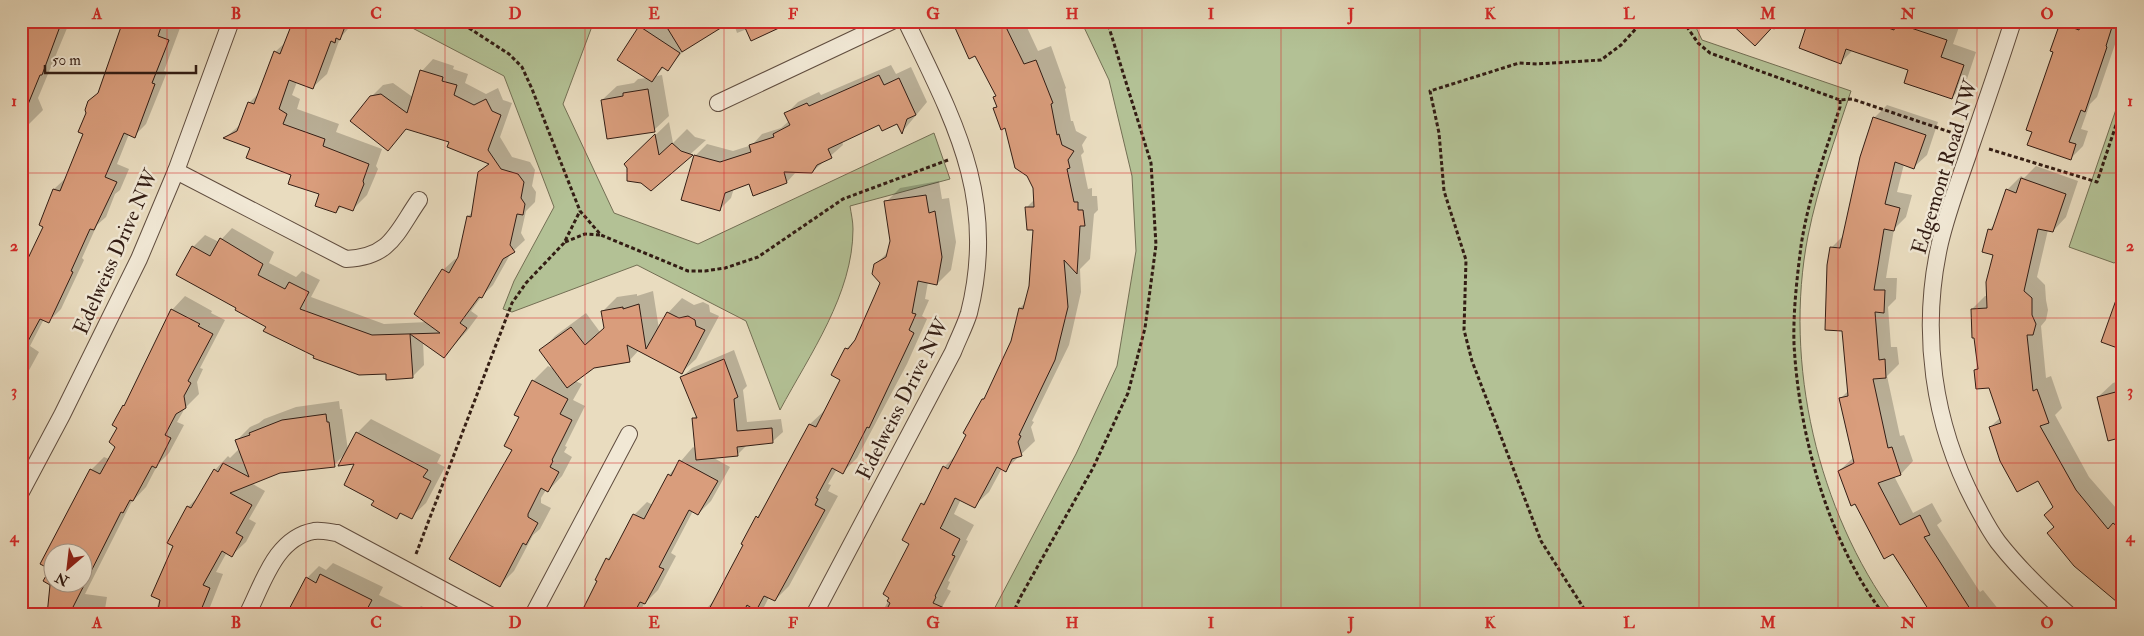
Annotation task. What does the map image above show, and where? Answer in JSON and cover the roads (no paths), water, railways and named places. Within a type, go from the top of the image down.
[{"type":"street","name":"Edelweiss Drive NW","points":[[23,483],[62,415],[139,259],[176,171],[231,21]]},
{"type":"street","points":[[718,102],[892,21]]},
{"type":"street","name":"Edelweiss Drive NW","points":[[814,615],[953,352],[968,314],[978,259],[979,222],[966,157],[949,112],[906,21]]},
{"type":"street","name":"Edgemont Road NW","points":[[2014,21],[1972,142],[1940,243],[1932,289],[1930,331],[1937,398],[1953,456],[1997,541],[2032,582],[2069,615]]},
{"type":"street","points":[[176,171],[346,259],[373,255],[386,248],[419,200]]},
{"type":"street","points":[[533,615],[629,434]]},
{"type":"street","points":[[247,615],[282,548],[293,538],[315,531],[337,533],[490,615]]}]
